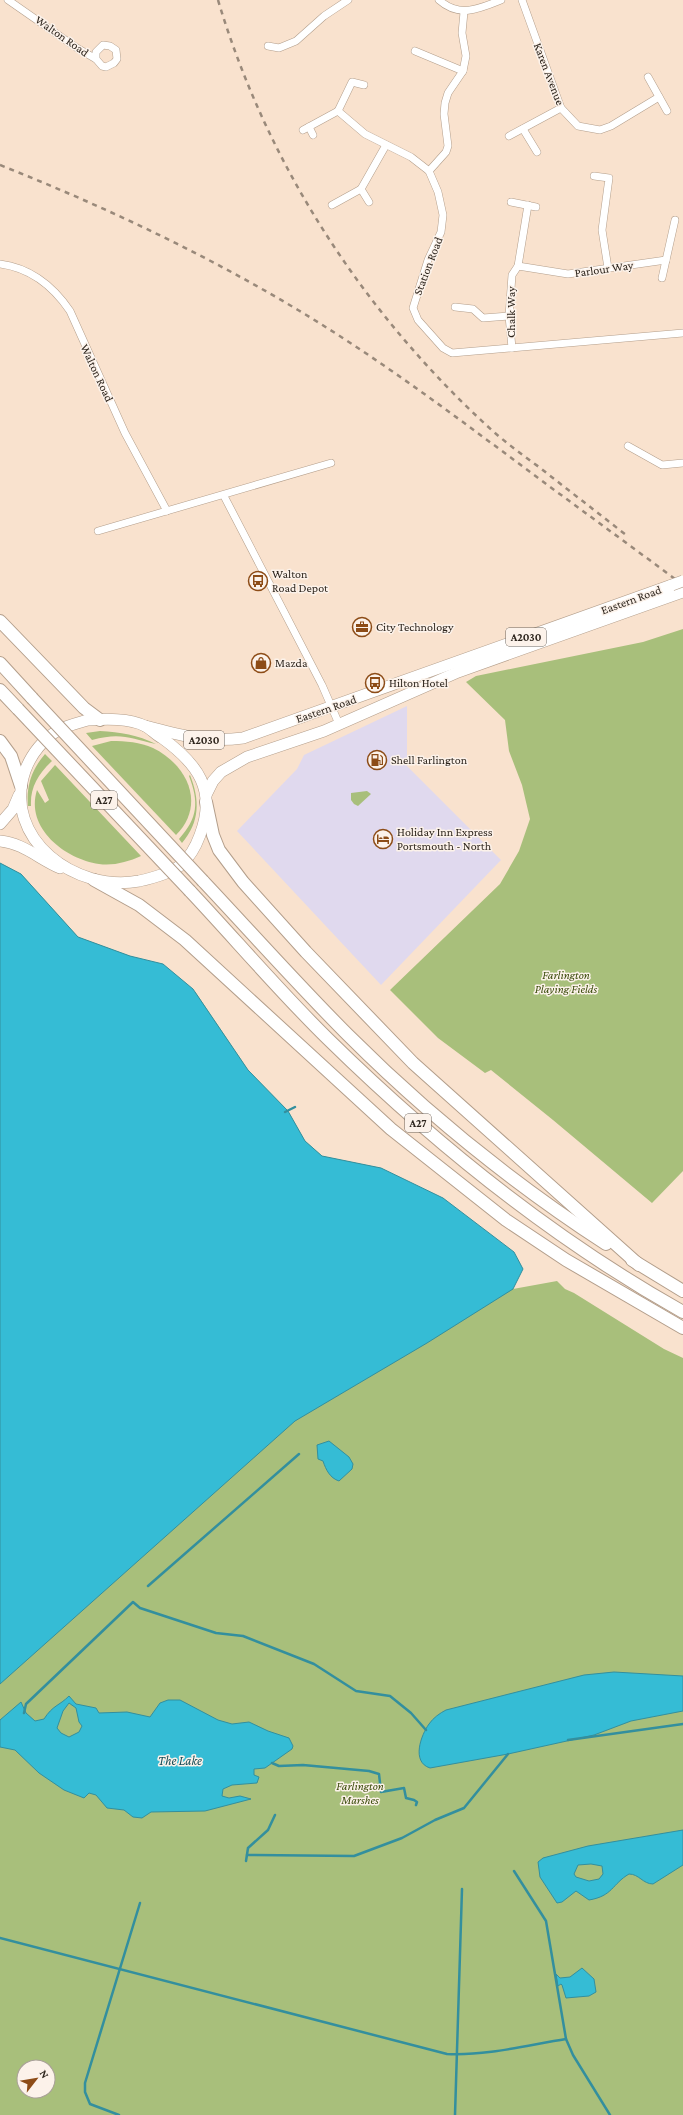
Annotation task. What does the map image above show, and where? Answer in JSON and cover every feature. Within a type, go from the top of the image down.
[{"type":"highway","points":[[0,620],[84,708],[100,720]]},
{"type":"highway","name":"A27","points":[[0,663],[348,1035],[403,1087],[458,1135],[560,1214],[639,1265],[683,1291]]},
{"type":"highway","name":"A27","points":[[0,690],[327,1038],[400,1107],[479,1174],[580,1248],[645,1291],[683,1312]]},
{"type":"highway","points":[[0,741],[10,756],[20,789]]},
{"type":"highway","points":[[206,799],[213,835],[219,850],[243,882],[306,952],[413,1062],[639,1265]]},
{"type":"highway","points":[[94,880],[113,889],[139,905],[185,940],[351,1094],[391,1129],[471,1194],[506,1220],[566,1260],[683,1328]]},
{"type":"main road","name":"Eastern Road","points":[[206,799],[213,781],[220,772],[230,765],[339,724],[438,680],[678,590],[683,581]]},
{"type":"main road","name":"Eastern Road","points":[[20,789],[32,755],[49,738],[64,727],[88,720],[133,722],[201,740],[230,740],[243,738],[302,716],[332,708],[678,590]]},
{"type":"main road","points":[[0,840],[23,847],[44,861],[94,880],[118,883],[134,882],[155,877],[177,868],[195,847],[204,824],[206,799],[201,777],[189,760],[145,726]]},
{"type":"main road","points":[[0,824],[13,809],[20,789]]},
{"type":"main road","points":[[20,789],[23,814],[30,833],[41,847],[72,872]]},
{"type":"street","name":"Walton Road","points":[[8,0],[77,48],[96,59]]},
{"type":"street","points":[[268,46],[279,48],[296,41],[324,16],[348,0]]},
{"type":"street","points":[[439,0],[451,9],[464,12],[501,0]]},
{"type":"street","name":"Karen Avenue","points":[[522,0],[561,108],[578,126],[600,130],[611,126],[659,97]]},
{"type":"street","points":[[429,171],[446,152],[448,146],[444,114],[445,103],[448,93],[463,71],[466,56],[462,33],[464,12]]},
{"type":"street","points":[[415,51],[463,71]]},
{"type":"street","points":[[648,77],[667,111]]},
{"type":"street","points":[[313,135],[306,128],[338,111],[352,82],[364,85]]},
{"type":"street","points":[[509,136],[561,108]]},
{"type":"street","name":"Station Road","points":[[338,111],[365,134],[411,157],[429,171],[438,192],[443,215],[441,232],[428,260],[413,308],[418,320],[443,348],[452,354],[683,333]]},
{"type":"street","points":[[523,129],[537,152]]},
{"type":"street","points":[[332,205],[361,189],[386,145]]},
{"type":"street","points":[[594,176],[609,178],[602,230],[608,268]]},
{"type":"street","points":[[361,189],[369,202]]},
{"type":"street","points":[[511,202],[536,206]]},
{"type":"street","points":[[518,266],[528,205]]},
{"type":"street","points":[[662,278],[675,220]]},
{"type":"street","name":"Parlour Way","points":[[518,266],[568,274],[666,260]]},
{"type":"street","name":"Walton Road","points":[[0,264],[25,271],[37,277],[58,294],[70,311],[125,433],[167,511]]},
{"type":"street","name":"Chalk Way","points":[[512,348],[509,316],[512,275],[518,266]]},
{"type":"street","points":[[455,307],[473,310],[483,318],[509,316]]},
{"type":"street","points":[[628,446],[662,464],[683,463]]},
{"type":"street","points":[[98,531],[224,496],[331,463]]},
{"type":"street","points":[[224,496],[339,724]]},
{"type":"shaded area","points":[[407,706],[407,766],[501,860],[381,985],[237,831],[297,769],[304,755]]},
{"type":"green space","name":"Farlington Playing Fields","points":[[683,629],[683,1171],[652,1203],[491,1070],[485,1073],[438,1038],[390,990],[500,884],[519,851],[530,819],[522,785],[509,751],[505,720],[466,682],[476,676],[643,642]]},
{"type":"green space","points":[[100,731],[129,734],[156,744],[118,736],[110,736],[92,740],[86,733]]},
{"type":"green space","points":[[111,741],[133,742],[153,748],[165,755],[184,775],[189,787],[191,799],[190,811],[185,823],[176,835],[92,746]]},
{"type":"green space","points":[[45,754],[52,761],[39,776],[32,793],[31,806],[28,806],[28,792],[31,778],[40,760]]},
{"type":"green space","points":[[55,765],[141,856],[120,863],[99,864],[73,856],[51,839],[42,829],[37,817],[35,804],[37,790],[45,803],[49,800],[41,781]]},
{"type":"green space","points":[[190,775],[196,793],[197,802],[195,819],[188,835],[182,843],[179,839],[190,824],[195,809]]},
{"type":"green space","points":[[367,791],[371,794],[358,806],[354,804],[351,800],[351,793]]},
{"type":"green space","name":"Farlington Marshes","points":[[0,863],[21,874],[78,937],[130,956],[166,967],[196,993],[248,1070],[288,1111],[305,1141],[322,1156],[381,1168],[412,1187],[513,1271],[513,1289],[557,1281],[565,1289],[574,1293],[664,1349],[683,1358],[683,2115],[0,2115],[0,1604],[129,998]]},
{"type":"water","points":[[0,863],[21,874],[78,937],[130,956],[163,964],[193,989],[248,1070],[288,1111],[305,1141],[322,1156],[381,1168],[443,1198],[514,1252],[523,1269],[513,1289],[427,1343],[295,1421],[0,1684]]},
{"type":"water","points":[[329,1441],[349,1457],[353,1464],[352,1469],[339,1481],[331,1476],[323,1461],[318,1459],[317,1445]]},
{"type":"water","points":[[614,1672],[683,1676],[683,1711],[631,1721],[594,1735],[508,1754],[430,1768],[424,1765],[421,1760],[419,1748],[426,1729],[439,1714],[446,1710],[584,1675]]},
{"type":"water","name":"The Lake","points":[[69,1696],[76,1704],[96,1708],[99,1713],[127,1712],[150,1717],[160,1703],[168,1700],[180,1700],[218,1720],[232,1724],[249,1722],[268,1731],[289,1738],[293,1746],[292,1749],[265,1768],[254,1769],[254,1775],[259,1777],[257,1783],[232,1785],[223,1789],[222,1796],[229,1798],[240,1796],[251,1799],[205,1811],[151,1812],[142,1818],[133,1817],[124,1810],[107,1808],[96,1795],[89,1793],[84,1798],[64,1790],[39,1773],[15,1750],[0,1747],[0,1720],[21,1702],[26,1713],[35,1721],[44,1719],[53,1708]],"holes":[[[69,1703],[76,1708],[79,1722],[82,1726],[79,1732],[69,1737],[61,1733],[57,1728],[63,1711]]]},
{"type":"water","points":[[683,1830],[683,1865],[653,1884],[629,1874],[603,1896],[589,1900],[576,1891],[562,1902],[557,1903],[540,1877],[538,1862],[543,1858],[588,1846]],"holes":[[[591,1864],[602,1866],[603,1874],[599,1879],[589,1881],[576,1877],[574,1874],[578,1865]]]},
{"type":"water","points":[[582,1968],[594,1979],[596,1992],[589,1996],[566,1998],[562,1985],[561,1984],[558,1986],[556,1974],[560,1978],[570,1977]]},
{"type":"waterway","points":[[285,1112],[295,1107]]},
{"type":"waterway","points":[[148,1586],[299,1454]]},
{"type":"waterway","points":[[24,1713],[26,1704],[133,1602],[140,1608],[216,1633],[243,1636],[314,1664],[356,1691],[390,1696],[411,1713],[426,1730]]},
{"type":"waterway","points":[[568,1740],[683,1724]]},
{"type":"waterway","points":[[247,1855],[354,1856],[402,1838],[435,1820],[464,1808],[508,1754]]},
{"type":"waterway","points":[[272,1763],[279,1766],[303,1765],[369,1771],[379,1774],[381,1792],[404,1788],[406,1798],[417,1802],[416,1805]]},
{"type":"waterway","points":[[246,1861],[248,1848],[268,1830],[275,1815]]},
{"type":"waterway","points":[[514,1871],[546,1921],[566,2039],[573,2055],[610,2115]]},
{"type":"waterway","points":[[455,2115],[462,1889]]},
{"type":"waterway","points":[[119,2115],[90,2104],[85,2092],[85,2083],[140,1903]]},
{"type":"waterway","points":[[0,1938],[447,2054],[492,2052],[566,2039]]},
{"type":"railway","points":[[218,0],[239,62],[264,122],[294,180],[327,236],[364,289],[404,340],[448,388],[495,433],[626,535]]},
{"type":"railway","points":[[0,165],[115,214],[189,250],[262,289],[326,327],[408,382],[683,585]]},
{"type":"place","name":"Walton Road Depot","points":[[258,581]]},
{"type":"place","name":"City Technology","points":[[362,627]]},
{"type":"place","name":"Mazda","points":[[261,663]]},
{"type":"place","name":"Hilton Hotel","points":[[375,683]]},
{"type":"place","name":"Shell Farlington","points":[[377,760]]},
{"type":"place","name":"Holiday Inn Express Portsmouth - North","points":[[383,839]]}]
